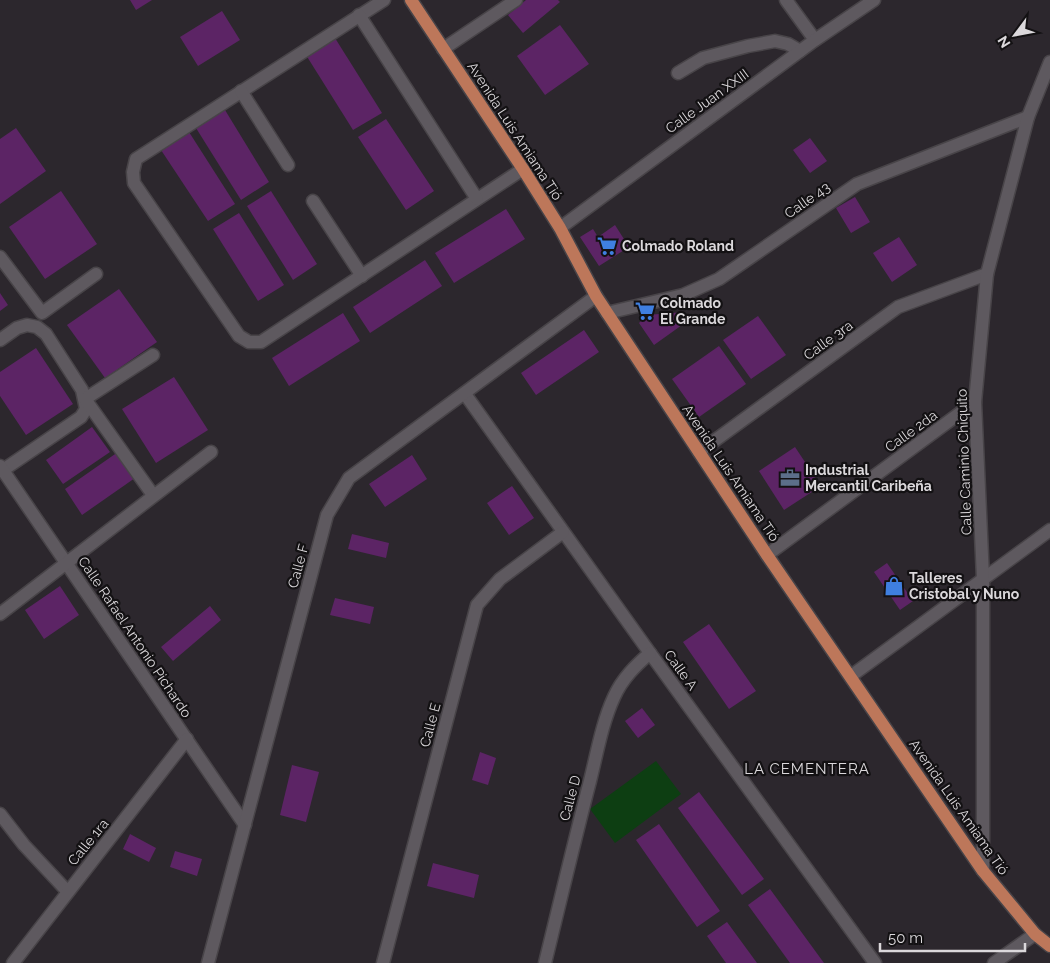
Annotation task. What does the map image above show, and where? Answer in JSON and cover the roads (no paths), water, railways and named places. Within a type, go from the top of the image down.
[{"type":"main road","name":"Avenida Luis Amiama Tió","points":[[410,0],[523,169],[560,228],[596,296],[768,555],[984,871],[1035,934],[1050,946]]},
{"type":"street","points":[[384,0],[136,159],[133,172],[134,183],[238,336],[249,342],[261,342],[523,169]]},
{"type":"street","points":[[443,49],[516,0]]},
{"type":"street","points":[[786,0],[815,40]]},
{"type":"street","name":"Calle Juan XXIII","points":[[560,228],[815,40],[874,0]]},
{"type":"street","points":[[359,15],[477,200]]},
{"type":"street","points":[[678,73],[703,58],[748,46],[775,42],[788,44],[800,51]]},
{"type":"street","name":"Calle Caminio Chiquito","points":[[984,871],[983,578],[975,402],[987,274],[1028,117],[1050,62]]},
{"type":"street","points":[[241,91],[288,165]]},
{"type":"street","name":"Calle 43","points":[[607,313],[683,295],[719,279],[857,184],[1028,117]]},
{"type":"street","points":[[313,201],[362,276]]},
{"type":"street","points":[[0,257],[42,313]]},
{"type":"street","points":[[0,340],[17,328],[27,325],[96,274]]},
{"type":"street","name":"Calle 3ra","points":[[699,452],[898,307],[987,274]]},
{"type":"street","name":"Calle F","points":[[208,963],[327,515],[349,478],[596,296]]},
{"type":"street","points":[[1,468],[81,417],[86,409],[82,390],[46,334],[37,327],[27,325]]},
{"type":"street","points":[[85,399],[153,355]]},
{"type":"street","name":"Calle A","points":[[464,394],[875,963]]},
{"type":"street","points":[[85,399],[153,495]]},
{"type":"street","name":"Calle 2da","points":[[768,555],[975,402]]},
{"type":"street","points":[[0,614],[211,452]]},
{"type":"street","name":"Calle Rafael Antonio Pichardo","points":[[1,468],[245,825]]},
{"type":"street","points":[[851,676],[1050,530]]},
{"type":"street","name":"Calle E","points":[[383,963],[477,605],[500,579],[563,532]]},
{"type":"street","name":"Calle D","points":[[545,963],[606,717],[614,696],[624,679],[650,653]]},
{"type":"street","name":"Calle 1ra","points":[[13,963],[67,891],[187,739]]},
{"type":"street","points":[[0,814],[24,845],[67,891]]},
{"type":"street","points":[[994,963],[1035,934]]},
{"type":"place","name":"Colmado Roland","points":[[607,246]]},
{"type":"place","name":"Colmado El Grande","points":[[645,311]]},
{"type":"place","name":"Industrial Mercantil Caribeña","points":[[790,478]]},
{"type":"place","name":"Talleres Cristobal y Nuno","points":[[894,586]]},
{"type":"district","name":"LA CEMENTERA","points":[[807,769]]}]
